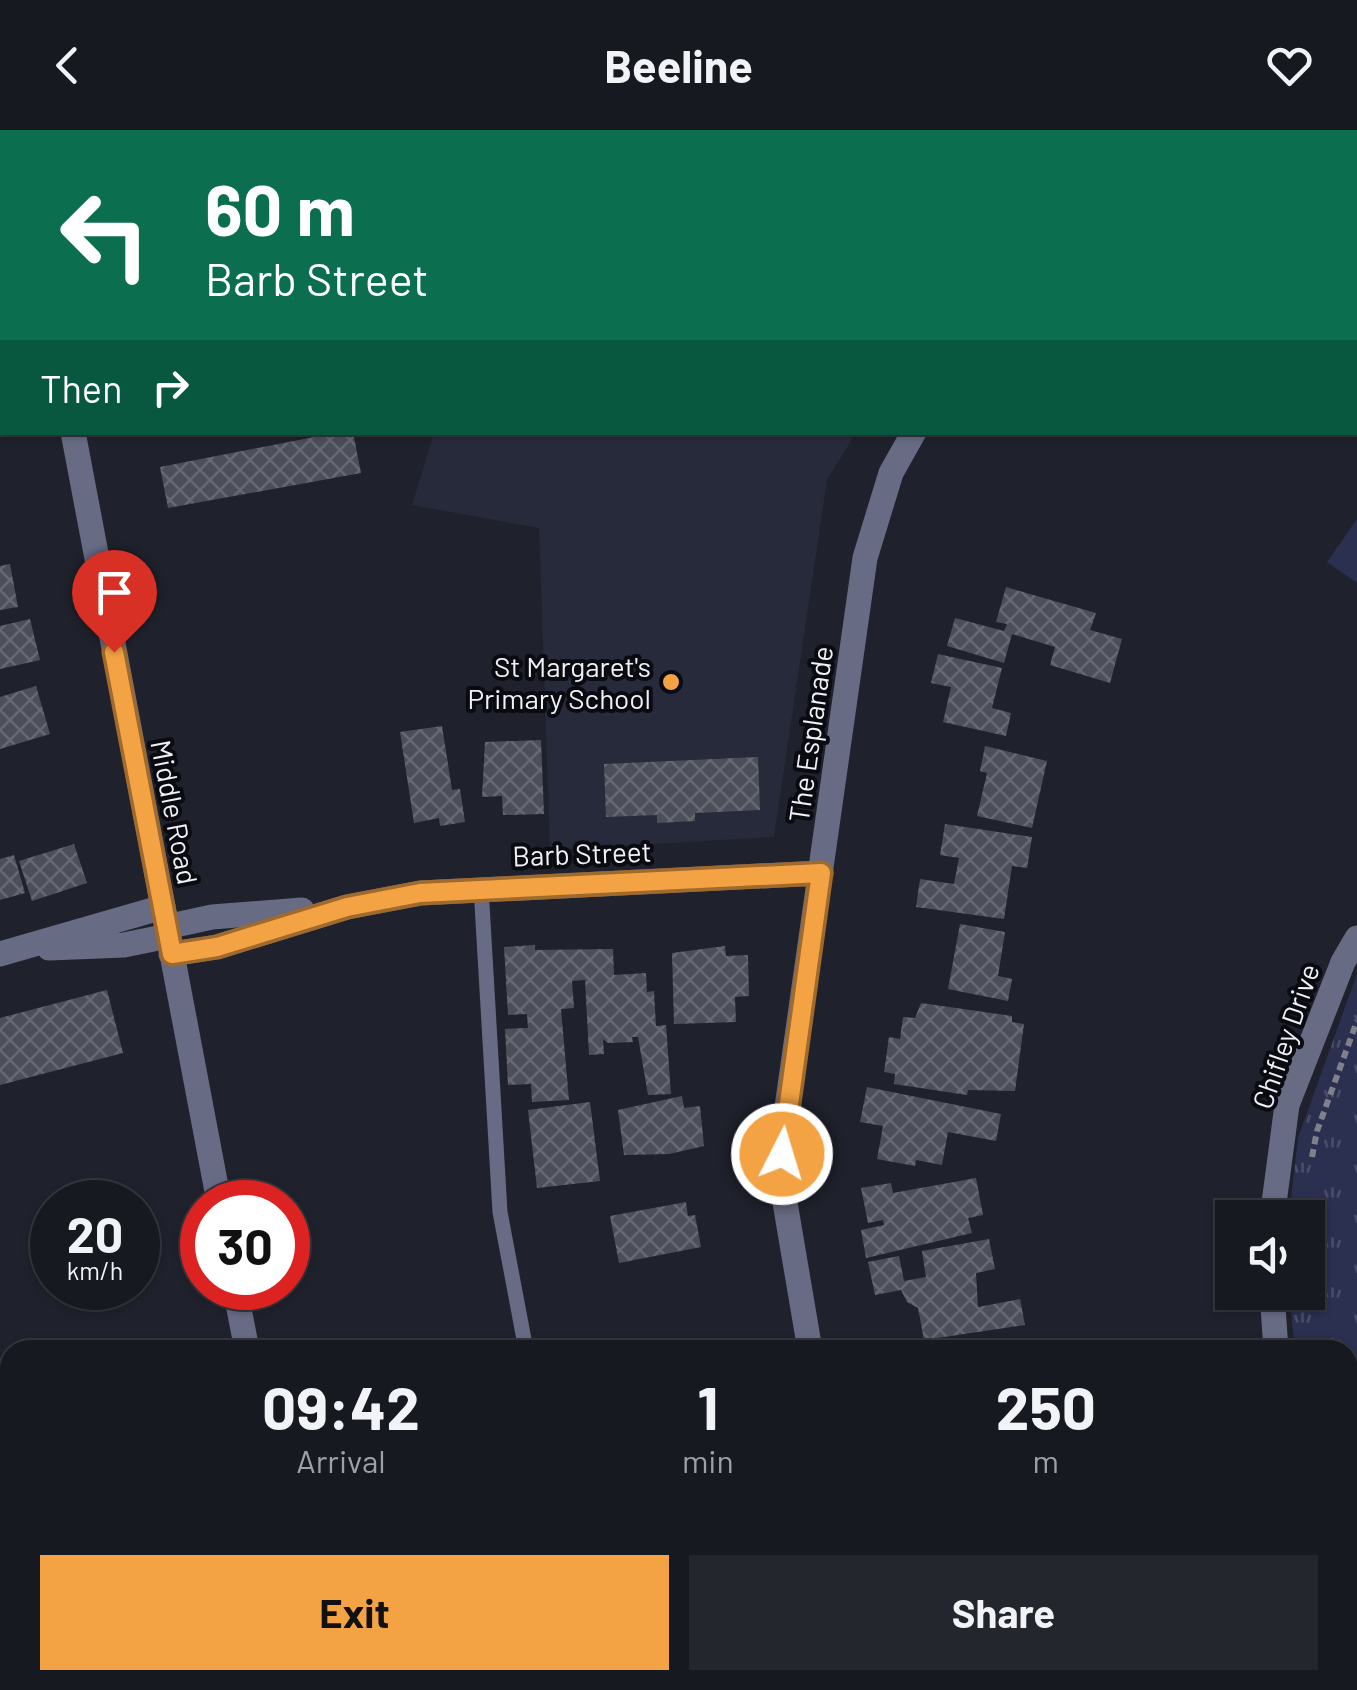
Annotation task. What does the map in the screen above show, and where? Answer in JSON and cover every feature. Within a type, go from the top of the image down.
[{"type":"street","name":"Middle Road","points":[[74,435],[215,1180]]},
{"type":"street","name":"The Esplanade","points":[[808,1340],[782,1179],[784,1128],[865,558],[891,473],[912,435]]},
{"type":"street","name":"Barb Street","points":[[9,952],[167,931],[217,947],[347,907],[482,887],[821,873]]},
{"type":"street","name":"Chifley Drive","points":[[1275,1200],[1288,1106],[1343,962],[1357,938]]},
{"type":"street","points":[[239,1310],[245,1340]]},
{"type":"street","points":[[1273,1310],[1275,1340]]},
{"type":"lane","points":[[482,887],[500,1212],[524,1340]]},
{"type":"path","points":[[1311,1166],[1317,1131],[1357,1021]]},
{"type":"shaded area","name":"St Margaret's Primary School","points":[[433,435],[855,435],[827,480],[774,837],[550,850],[539,528],[412,505]]},
{"type":"green space","points":[[1357,519],[1357,583],[1327,562]]},
{"type":"green space","points":[[1357,974],[1357,1340],[1294,1340],[1291,1310],[1325,1310],[1325,1200],[1291,1200],[1298,1138]]},
{"type":"building","points":[[325,435],[354,435],[361,473],[168,508],[160,467]]},
{"type":"building","points":[[10,564],[18,607],[0,610],[0,566]]},
{"type":"building","points":[[1006,587],[1096,613],[1090,630],[1122,639],[1110,683],[1050,665],[1055,647],[1012,634],[1004,663],[947,646],[955,618],[1004,631],[1007,624],[996,622]]},
{"type":"building","points":[[30,619],[40,660],[0,669],[0,626]]},
{"type":"building","points":[[938,654],[1002,668],[992,708],[1011,713],[1006,736],[943,722],[951,687],[931,683]]},
{"type":"building","points":[[36,686],[50,734],[0,749],[0,697]]},
{"type":"building","points":[[442,726],[452,790],[460,789],[465,822],[440,826],[439,818],[414,823],[400,732]]},
{"type":"building","points":[[541,740],[544,814],[503,815],[502,796],[482,797],[485,742]]},
{"type":"building","points":[[985,746],[1047,761],[1032,828],[977,816],[987,773],[980,771]]},
{"type":"building","points":[[758,757],[760,810],[695,813],[695,821],[657,823],[657,815],[606,817],[604,764]]},
{"type":"building","points":[[945,824],[1032,837],[1027,868],[1012,866],[1004,919],[916,907],[920,879],[954,884],[959,858],[940,855]]},
{"type":"building","points":[[74,844],[87,883],[32,901],[19,861]]},
{"type":"building","points":[[14,855],[25,893],[0,900],[0,859]]},
{"type":"building","points":[[960,924],[1005,932],[998,976],[1012,979],[1008,1001],[948,989]]},
{"type":"building","points":[[535,945],[535,950],[613,949],[614,975],[646,973],[647,992],[654,991],[656,1026],[666,1025],[671,1094],[648,1095],[638,1037],[632,1037],[633,1042],[608,1043],[603,1039],[604,1054],[589,1055],[585,980],[572,981],[574,1008],[561,1009],[569,1100],[532,1102],[531,1084],[508,1085],[505,1029],[528,1028],[527,1014],[508,1015],[504,947]]},
{"type":"building","points":[[725,946],[726,956],[748,955],[749,996],[735,997],[736,1022],[674,1024],[672,953]]},
{"type":"building","points":[[107,990],[123,1053],[0,1085],[0,1018]]},
{"type":"building","points":[[921,1003],[1012,1016],[1012,1022],[1024,1024],[1015,1091],[968,1090],[967,1095],[894,1084],[895,1074],[884,1072],[889,1037],[900,1039],[903,1017],[915,1018]]},
{"type":"building","points":[[867,1087],[1001,1114],[996,1141],[948,1132],[942,1165],[916,1160],[915,1166],[877,1159],[883,1126],[860,1122]]},
{"type":"building","points":[[682,1096],[684,1108],[700,1106],[704,1146],[669,1154],[624,1155],[618,1110]]},
{"type":"building","points":[[590,1102],[600,1181],[537,1188],[528,1110]]},
{"type":"building","points":[[976,1178],[983,1215],[968,1218],[972,1233],[866,1258],[861,1230],[884,1225],[883,1220],[868,1223],[861,1188],[891,1183],[893,1193]]},
{"type":"building","points":[[686,1202],[688,1216],[695,1215],[701,1247],[619,1263],[610,1216]]},
{"type":"building","points":[[989,1239],[995,1269],[976,1273],[978,1307],[1020,1299],[1025,1325],[924,1340],[918,1308],[907,1302],[901,1290],[875,1295],[868,1262],[899,1256],[904,1281],[926,1277],[922,1251]]},
{"type":"place","name":"St Margaret's Primary School","points":[[671,682]]},
{"type":"route","points":[[114,652],[172,954],[217,947],[347,907],[420,893],[821,873],[782,1154]]}]
